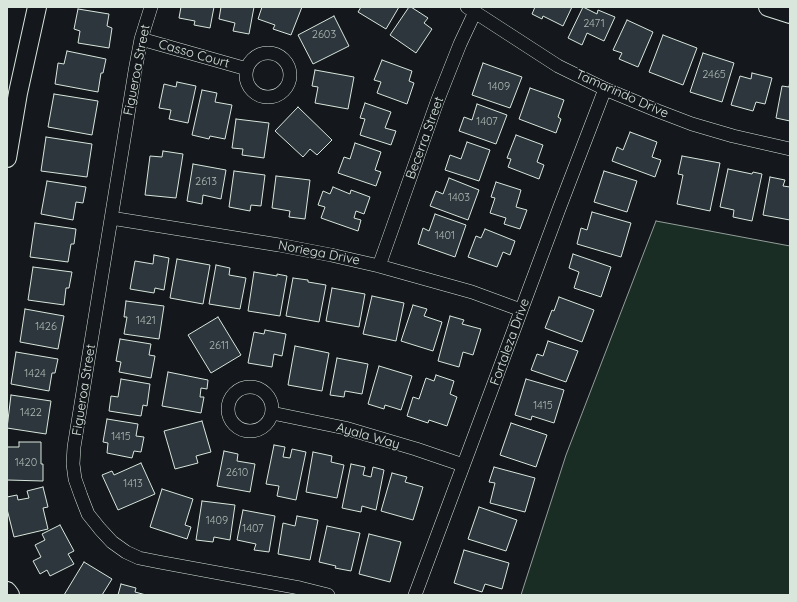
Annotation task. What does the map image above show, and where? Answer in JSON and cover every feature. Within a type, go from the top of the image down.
[{"type":"street","points":[[8,149],[36,7]]},
{"type":"street","name":"Figueroa Street","points":[[151,7],[141,39],[74,447],[73,464],[75,479],[80,496],[88,514],[112,542],[126,552],[139,558],[300,588],[328,595]]},
{"type":"street","points":[[768,7],[790,14]]},
{"type":"street","name":"Tamarindo Drive","points":[[471,10],[558,66],[605,89],[692,124],[733,136],[790,149]]},
{"type":"street","name":"Becerra Street","points":[[379,266],[471,10]]},
{"type":"street","name":"Casso Court","points":[[141,39],[247,69]]},
{"type":"street","name":"Fortaleza Drive","points":[[415,595],[605,89]]},
{"type":"street","name":"Noriega Drive","points":[[111,218],[286,247],[379,266],[472,292],[521,310]]},
{"type":"street","name":"Ayala Way","points":[[272,413],[345,428],[416,449],[463,466]]},
{"type":"street","points":[[7,591],[10,595]]},
{"type":"green space","points":[[656,221],[790,246],[790,595],[521,595],[566,455]]},
{"type":"building","points":[[181,7],[214,7],[210,28],[194,25],[195,21],[179,18]]},
{"type":"building","points":[[221,7],[254,7],[249,34],[233,31],[235,23],[219,19]]},
{"type":"building","points":[[262,7],[302,7],[291,35],[273,29],[275,25],[258,19]]},
{"type":"building","points":[[361,7],[399,7],[386,29],[358,12]]},
{"type":"building","points":[[409,7],[428,18],[424,23],[432,29],[416,53],[390,35]]},
{"type":"building","points":[[535,7],[572,7],[563,26],[543,16],[542,19],[532,14]]},
{"type":"building","points":[[583,7],[597,14],[598,10],[615,17],[604,41],[587,33],[582,45],[568,38]]},
{"type":"building","points":[[78,9],[109,14],[107,26],[112,28],[109,48],[78,43],[80,31],[74,29]]},
{"type":"building","points":[[334,16],[349,46],[313,64],[298,35]]},
{"type":"building","points":[[627,20],[653,32],[638,67],[619,59],[622,53],[613,50]]},
{"type":"building","points":[[663,35],[697,48],[683,85],[649,72]]},
{"type":"building","points":[[67,51],[106,59],[103,73],[101,73],[98,92],[55,84],[58,63],[64,64]]},
{"type":"building","points":[[703,53],[734,63],[722,102],[690,92]]},
{"type":"building","points":[[382,60],[412,71],[409,81],[414,83],[407,104],[377,93],[381,82],[374,80]]},
{"type":"building","points":[[483,63],[522,77],[510,108],[472,95]]},
{"type":"building","points":[[315,70],[354,77],[348,109],[315,103],[318,87],[312,86]]},
{"type":"building","points":[[752,73],[772,78],[765,104],[756,102],[753,111],[731,105],[740,76],[751,79]]},
{"type":"building","points":[[790,81],[790,121],[776,118],[782,86],[789,87]]},
{"type":"building","points":[[177,82],[196,86],[188,123],[169,119],[171,110],[159,108],[164,84],[176,87]]},
{"type":"building","points":[[530,88],[564,100],[558,117],[561,119],[556,133],[519,119]]},
{"type":"building","points":[[202,90],[217,93],[215,102],[232,105],[225,139],[210,136],[209,139],[192,135]]},
{"type":"building","points":[[54,94],[98,101],[92,135],[48,127]]},
{"type":"building","points":[[365,103],[391,112],[385,128],[396,131],[391,145],[360,135],[365,119],[360,118]]},
{"type":"building","points":[[477,104],[507,115],[496,144],[459,131],[464,117],[472,120]]},
{"type":"building","points":[[298,107],[332,140],[317,155],[310,149],[303,157],[275,131]]},
{"type":"building","points":[[236,119],[269,123],[264,158],[242,155],[243,149],[232,148]]},
{"type":"building","points":[[630,132],[657,142],[652,157],[661,160],[655,177],[612,161],[617,147],[623,150]]},
{"type":"building","points":[[516,135],[543,145],[537,162],[544,165],[539,179],[508,167],[511,159],[507,158]]},
{"type":"building","points":[[46,137],[92,144],[87,177],[41,171]]},
{"type":"building","points":[[467,142],[490,150],[479,181],[445,170],[450,155],[461,159]]},
{"type":"building","points":[[355,143],[381,152],[375,170],[381,172],[376,186],[338,173],[344,157],[350,159]]},
{"type":"building","points":[[163,151],[183,154],[176,198],[145,195],[150,156],[162,157]]},
{"type":"building","points":[[682,156],[720,163],[710,211],[677,204],[683,175],[678,174]]},
{"type":"building","points":[[193,164],[226,170],[221,199],[203,195],[202,204],[187,201]]},
{"type":"building","points":[[728,169],[752,174],[753,172],[762,174],[752,221],[733,217],[734,210],[720,207]]},
{"type":"building","points":[[234,171],[265,175],[261,206],[251,205],[250,211],[229,207]]},
{"type":"building","points":[[604,171],[637,181],[627,212],[594,202]]},
{"type":"building","points":[[276,176],[310,180],[305,219],[289,217],[290,211],[272,208]]},
{"type":"building","points":[[770,177],[785,180],[783,186],[790,187],[790,220],[763,215]]},
{"type":"building","points":[[449,178],[479,190],[468,220],[430,206],[436,191],[443,194]]},
{"type":"building","points":[[47,181],[86,187],[83,203],[76,202],[73,220],[41,214]]},
{"type":"building","points":[[496,182],[521,190],[516,207],[527,210],[520,229],[504,224],[506,218],[490,213],[495,198],[491,197]]},
{"type":"building","points":[[333,187],[350,194],[351,190],[370,197],[364,214],[356,211],[354,218],[361,220],[358,231],[321,218],[325,207],[318,205],[323,191],[330,194]]},
{"type":"building","points":[[592,212],[631,223],[621,257],[577,244],[581,228],[587,230]]},
{"type":"building","points":[[435,214],[466,225],[455,257],[418,244],[423,228],[429,231]]},
{"type":"building","points":[[35,223],[76,229],[74,244],[71,244],[68,262],[30,257]]},
{"type":"building","points":[[485,229],[515,241],[510,255],[503,252],[497,267],[468,257],[476,236],[481,238]]},
{"type":"building","points":[[573,254],[611,267],[601,297],[574,288],[579,272],[569,268]]},
{"type":"building","points":[[154,255],[169,258],[164,290],[155,288],[154,293],[130,289],[135,261],[153,264]]},
{"type":"building","points":[[177,259],[210,265],[203,304],[170,298]]},
{"type":"building","points":[[216,265],[230,268],[229,275],[246,278],[240,309],[209,304]]},
{"type":"building","points":[[33,267],[72,272],[69,288],[66,288],[64,305],[28,300]]},
{"type":"building","points":[[254,272],[277,276],[277,274],[287,276],[280,316],[248,311]]},
{"type":"building","points":[[293,278],[326,285],[319,322],[286,316]]},
{"type":"building","points":[[332,288],[365,294],[359,327],[326,321]]},
{"type":"building","points":[[372,296],[404,303],[396,341],[363,334]]},
{"type":"building","points":[[559,297],[594,310],[582,342],[545,328],[552,310],[554,311]]},
{"type":"building","points":[[126,301],[164,306],[159,339],[124,334],[127,317],[124,317]]},
{"type":"building","points":[[413,305],[427,309],[424,316],[442,322],[433,351],[401,341]]},
{"type":"building","points":[[25,309],[64,316],[58,349],[20,342]]},
{"type":"building","points":[[450,316],[464,320],[462,324],[481,329],[473,355],[463,352],[459,367],[438,361]]},
{"type":"building","points":[[218,317],[241,355],[211,373],[188,335]]},
{"type":"building","points":[[265,330],[286,334],[282,356],[274,354],[272,367],[248,363],[254,332],[264,334]]},
{"type":"building","points":[[120,339],[151,344],[149,355],[155,356],[151,378],[119,372],[121,362],[116,361]]},
{"type":"building","points":[[548,341],[578,351],[566,382],[531,370],[537,354],[543,356]]},
{"type":"building","points":[[295,346],[329,353],[322,391],[288,385]]},
{"type":"building","points":[[16,352],[58,359],[55,373],[52,373],[49,391],[11,384]]},
{"type":"building","points":[[337,358],[368,364],[362,394],[345,391],[344,397],[330,395]]},
{"type":"building","points":[[379,366],[412,376],[401,410],[385,405],[384,409],[368,404]]},
{"type":"building","points":[[168,372],[208,380],[207,389],[201,388],[200,397],[204,397],[201,413],[162,406]]},
{"type":"building","points":[[436,375],[454,381],[450,394],[457,397],[447,426],[429,420],[428,423],[407,416],[413,397],[419,399],[426,378],[434,381]]},
{"type":"building","points":[[121,379],[150,384],[147,406],[143,405],[141,416],[109,411],[111,396],[118,397]]},
{"type":"building","points":[[526,379],[564,390],[554,423],[532,416],[531,420],[515,415]]},
{"type":"building","points":[[11,395],[51,401],[46,434],[7,428]]},
{"type":"building","points":[[107,419],[138,424],[136,436],[144,437],[141,452],[134,451],[132,458],[107,453],[108,443],[103,442]]},
{"type":"building","points":[[202,421],[211,452],[196,456],[198,463],[175,469],[164,431]]},
{"type":"building","points":[[511,423],[547,435],[536,467],[500,455]]},
{"type":"building","points":[[19,442],[41,442],[43,481],[7,480],[7,447],[19,447]]},
{"type":"building","points":[[274,445],[285,447],[283,457],[290,458],[292,449],[306,452],[296,500],[277,496],[279,486],[266,484]]},
{"type":"building","points":[[224,451],[238,454],[237,461],[255,464],[250,492],[217,486]]},
{"type":"building","points":[[313,452],[332,456],[331,462],[344,465],[337,498],[306,492]]},
{"type":"building","points":[[141,463],[155,494],[118,510],[102,475],[112,471],[114,475]]},
{"type":"building","points":[[351,464],[365,467],[363,475],[371,477],[373,467],[384,470],[376,510],[362,506],[361,512],[342,508]]},
{"type":"building","points":[[494,467],[535,478],[525,512],[490,503],[495,483],[489,482]]},
{"type":"building","points":[[392,473],[407,477],[405,482],[423,487],[413,520],[381,511]]},
{"type":"building","points":[[43,487],[48,507],[43,508],[48,529],[14,537],[7,509],[7,497],[17,495],[18,500],[29,498],[27,491]]},
{"type":"building","points":[[162,489],[193,499],[185,525],[191,527],[187,539],[150,527]]},
{"type":"building","points":[[202,501],[235,505],[230,540],[214,537],[213,542],[196,540]]},
{"type":"building","points":[[479,507],[517,520],[506,551],[468,539]]},
{"type":"building","points":[[243,510],[275,516],[269,552],[254,550],[256,544],[237,540]]},
{"type":"building","points":[[297,516],[318,520],[310,560],[278,554],[283,523],[295,526]]},
{"type":"building","points":[[60,525],[74,551],[68,554],[74,564],[50,576],[47,570],[40,574],[33,561],[41,557],[35,545],[45,540],[42,534]]},
{"type":"building","points":[[327,526],[360,533],[351,571],[335,568],[336,566],[319,562]]},
{"type":"building","points":[[369,534],[401,542],[390,582],[359,574]]},
{"type":"building","points":[[464,550],[509,563],[502,589],[485,584],[482,592],[454,583]]},
{"type":"building","points":[[84,562],[112,579],[102,595],[64,595]]},
{"type":"building","points":[[121,584],[136,588],[135,592],[146,595],[118,595]]}]
